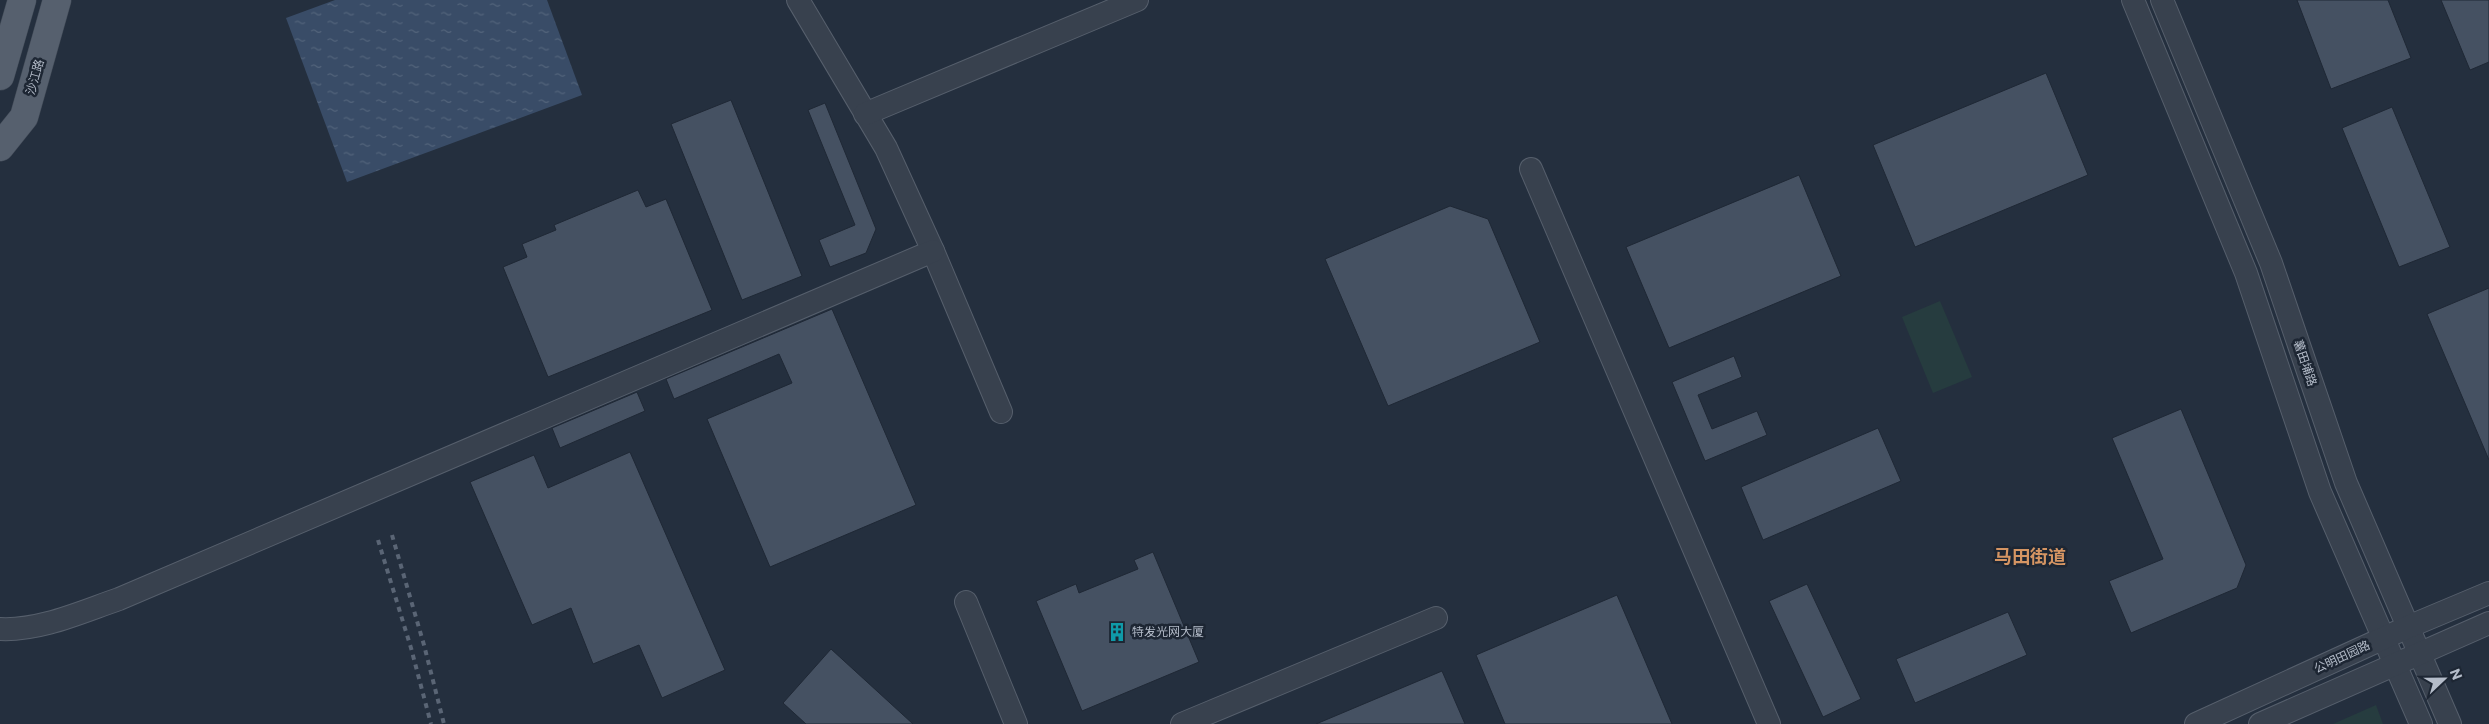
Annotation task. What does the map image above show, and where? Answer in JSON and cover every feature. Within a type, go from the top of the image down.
[{"type":"main road","points":[[0,76],[22,0]]},
{"type":"main road","name":"沙江路","points":[[0,147],[24,117],[57,0]]},
{"type":"street","points":[[798,0],[886,148],[933,251],[1001,412]]},
{"type":"street","points":[[865,114],[1137,0]]},
{"type":"street","points":[[2133,0],[2246,273],[2320,492],[2421,724]]},
{"type":"street","name":"薯田埔路","points":[[2162,0],[2271,263],[2346,482],[2450,724]]},
{"type":"street","points":[[1531,169],[1768,724]]},
{"type":"street","points":[[0,629],[15,630],[57,620],[119,599],[933,251]]},
{"type":"street","name":"公明田园路","points":[[2196,724],[2408,627],[2489,593]]},
{"type":"street","points":[[966,602],[1016,724]]},
{"type":"street","points":[[1182,724],[1436,618]]},
{"type":"street","points":[[2260,724],[2489,623]]},
{"type":"green space","points":[[1940,301],[1972,377],[1933,393],[1902,317]]},
{"type":"green space","points":[[2376,705],[2383,724],[2333,724]]},
{"type":"water","points":[[335,0],[547,0],[582,95],[347,182],[286,18]]},
{"type":"building","points":[[2297,0],[2388,0],[2411,58],[2331,89]]},
{"type":"building","points":[[2441,0],[2489,0],[2489,62],[2470,70]]},
{"type":"building","points":[[2046,73],[2088,175],[1915,247],[1873,145]]},
{"type":"building","points":[[731,100],[802,276],[742,300],[671,124]]},
{"type":"building","points":[[825,103],[876,229],[866,253],[830,267],[819,240],[855,225],[808,110]]},
{"type":"building","points":[[2392,107],[2450,247],[2399,267],[2342,128]]},
{"type":"building","points":[[1799,175],[1841,276],[1669,348],[1626,247]]},
{"type":"building","points":[[638,190],[646,207],[666,199],[712,310],[548,377],[503,267],[527,257],[522,244],[556,230],[554,225]]},
{"type":"building","points":[[1450,206],[1488,219],[1540,342],[1388,406],[1325,259]]},
{"type":"building","points":[[2489,288],[2489,460],[2427,314]]},
{"type":"building","points":[[832,309],[916,505],[770,567],[707,419],[792,383],[779,354],[674,399],[666,379]]},
{"type":"building","points":[[1734,356],[1742,377],[1698,395],[1712,429],[1757,411],[1767,435],[1705,461],[1672,382]]},
{"type":"building","points":[[637,392],[645,411],[560,448],[552,428]]},
{"type":"building","points":[[2181,409],[2246,565],[2237,588],[2131,633],[2109,581],[2163,559],[2112,438]]},
{"type":"building","points":[[1878,428],[1901,481],[1763,540],[1741,487]]},
{"type":"building","points":[[630,452],[725,670],[662,698],[639,645],[593,664],[571,608],[532,625],[470,482],[534,455],[548,488]]},
{"type":"building","name":"特发光网大厦","points":[[1153,552],[1199,662],[1082,711],[1036,601],[1076,584],[1079,593],[1138,569],[1134,560]]},
{"type":"building","points":[[1807,584],[1861,699],[1823,717],[1769,601]]},
{"type":"building","points":[[1617,595],[1672,724],[1505,724],[1476,655]]},
{"type":"building","points":[[2008,612],[2027,655],[1915,703],[1896,659]]},
{"type":"building","points":[[831,649],[913,724],[806,724],[783,703]]},
{"type":"building","points":[[1442,671],[1465,724],[1316,724]]},
{"type":"railway","points":[[392,535],[424,645],[444,724]]},
{"type":"railway","points":[[378,540],[411,648],[431,724]]},
{"type":"place","name":"特发光网大厦","points":[[1117,632]]},
{"type":"district","name":"马田街道","points":[[2030,557]]}]
